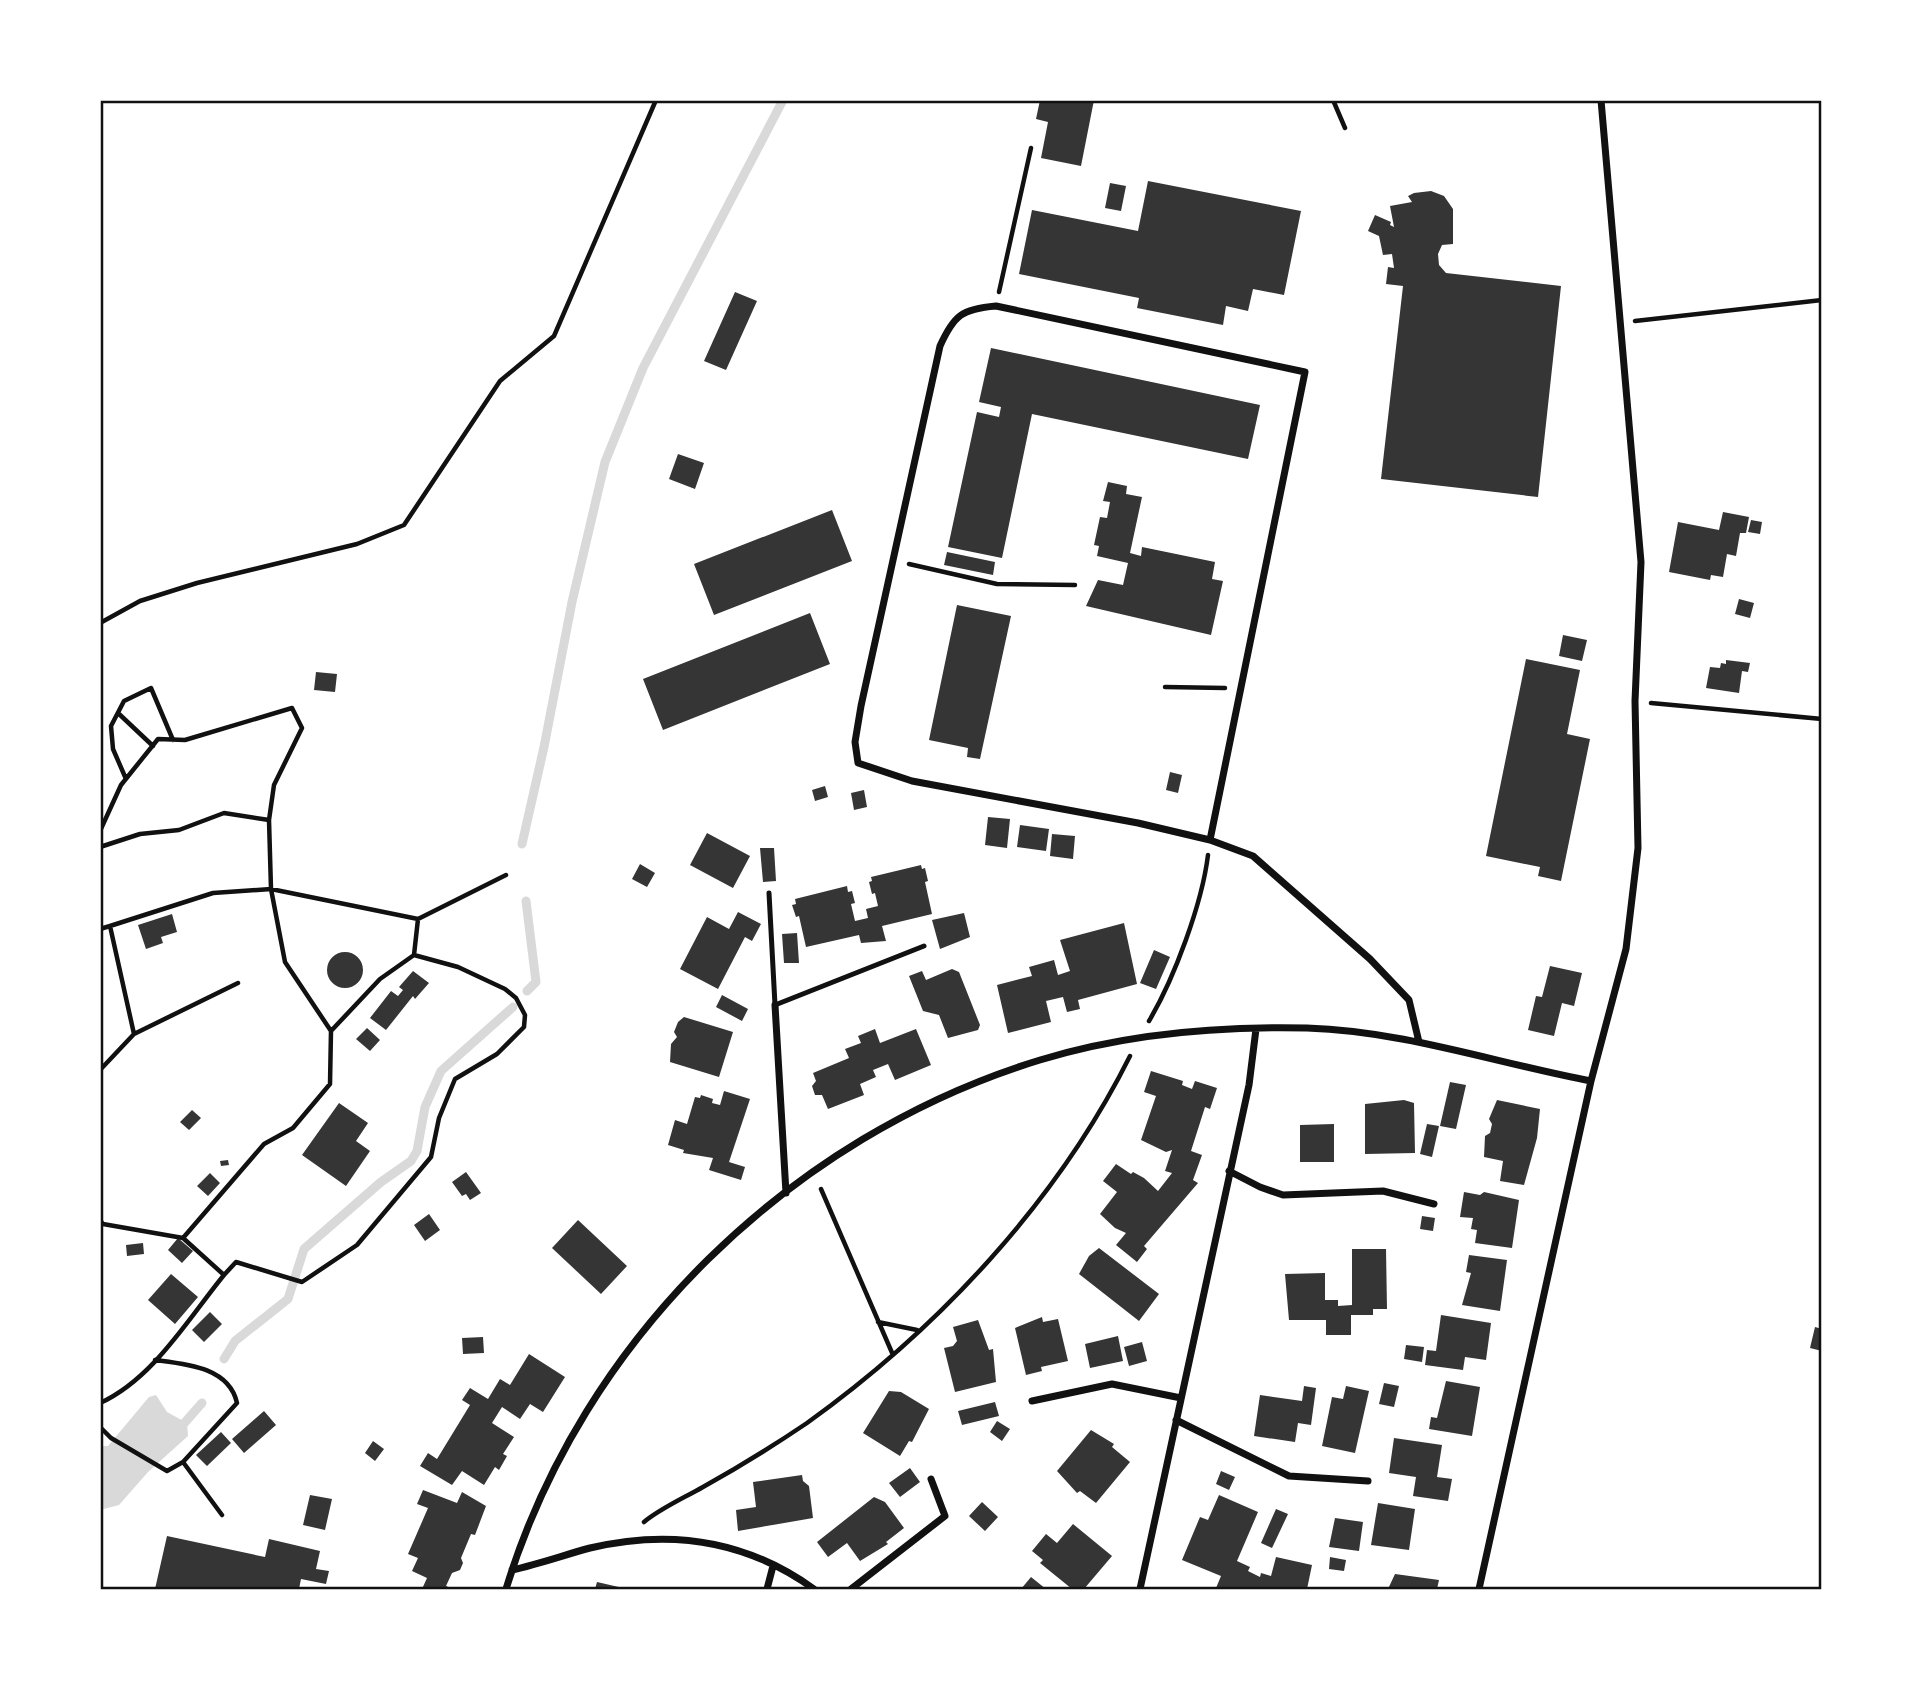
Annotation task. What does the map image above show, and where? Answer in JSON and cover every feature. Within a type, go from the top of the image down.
[{"type":"street","points":[[1479,1589],[1591,1081],[1626,949],[1637,860],[1635,701],[1642,562],[1618,323],[1601,100]]},
{"type":"street","points":[[1210,840],[1243,688],[1305,372],[996,306],[974,308],[956,316],[940,346],[861,706],[855,742],[858,763],[912,781],[1138,823],[1210,840],[1253,856],[1370,959],[1409,1000],[1419,1042]]},
{"type":"street","points":[[775,1005],[786,1193]]},
{"type":"street","points":[[506,1589],[538,1500],[579,1420],[616,1364],[666,1302],[726,1243],[786,1193],[886,1125],[939,1099],[1041,1060],[1190,1031],[1256,1029],[1350,1030],[1419,1042],[1591,1081]]},
{"type":"street","points":[[1140,1589],[1248,1084],[1256,1029]]},
{"type":"street","points":[[1228,1171],[1283,1195],[1383,1191],[1434,1205]]},
{"type":"street","points":[[1032,1401],[1112,1384],[1181,1398]]},
{"type":"street","points":[[1176,1420],[1278,1472],[1368,1481]]},
{"type":"street","points":[[851,1589],[945,1516],[931,1479]]},
{"type":"street","points":[[512,1570],[552,1562],[588,1549],[664,1537],[704,1541],[739,1550],[814,1589]]},
{"type":"street","points":[[767,1589],[773,1566]]},
{"type":"lane","points":[[769,892],[775,1005],[924,946]]},
{"type":"path","points":[[100,623],[152,597],[197,583],[357,544],[404,525],[500,381],[554,336],[656,100]]},
{"type":"path","points":[[1333,100],[1345,128]]},
{"type":"path","points":[[996,306],[1031,148]]},
{"type":"path","points":[[1618,323],[1822,300]]},
{"type":"path","points":[[894,560],[997,584],[1075,585]]},
{"type":"path","points":[[1165,687],[1243,688]]},
{"type":"path","points":[[127,779],[113,749],[111,726],[124,701],[151,688],[173,740]]},
{"type":"path","points":[[1635,701],[1822,719]]},
{"type":"path","points":[[100,831],[127,779],[158,739],[185,740],[292,708],[302,728],[274,785],[269,820],[271,889],[285,962],[331,1031],[330,1084],[293,1128],[264,1144],[183,1238]]},
{"type":"path","points":[[118,712],[153,746]]},
{"type":"path","points":[[100,847],[139,834],[179,830],[224,813],[269,820]]},
{"type":"path","points":[[629,1541],[646,1520],[751,1460],[807,1422],[893,1355],[975,1275],[1075,1150],[1111,1093],[1161,999],[1178,956],[1200,890],[1210,840]]},
{"type":"path","points":[[100,929],[213,893],[271,889],[418,919],[506,875]]},
{"type":"path","points":[[331,1031],[380,979],[414,955],[418,919]]},
{"type":"path","points":[[110,926],[134,1034]]},
{"type":"path","points":[[100,1403],[116,1395],[155,1360],[236,1262],[302,1282],[357,1245],[431,1157],[439,1118],[455,1079],[497,1054],[524,1027],[525,1015],[516,998],[505,989],[458,967],[414,955]]},
{"type":"path","points":[[100,1070],[134,1034],[238,983]]},
{"type":"path","points":[[824,1195],[893,1355]]},
{"type":"path","points":[[100,1220],[103,1224],[183,1238],[224,1275]]},
{"type":"path","points":[[878,1322],[918,1330]]},
{"type":"path","points":[[100,1427],[111,1438],[163,1470],[183,1462],[237,1404],[234,1391],[223,1379],[197,1366],[155,1360]]},
{"type":"path","points":[[183,1462],[222,1516]]},
{"type":"shaded area","points":[[156,1395],[167,1412],[187,1423],[188,1436],[148,1472],[119,1505],[100,1510],[100,1446],[108,1446],[149,1397]]},
{"type":"building","points":[[1040,100],[1094,100],[1081,166],[1041,158],[1048,122],[1036,119]]},
{"type":"building","points":[[1148,181],[1301,211],[1284,295],[1253,289],[1248,311],[1226,306],[1223,325],[1137,308],[1139,298],[1019,274],[1032,210],[1138,231]]},
{"type":"building","points":[[1110,183],[1126,186],[1121,211],[1105,208]]},
{"type":"building","points":[[1431,191],[1444,196],[1453,209],[1453,244],[1442,245],[1438,254],[1439,265],[1446,273],[1561,286],[1538,497],[1381,479],[1403,286],[1386,284],[1388,267],[1394,268],[1392,254],[1383,255],[1379,236],[1368,231],[1375,215],[1391,222],[1390,225],[1394,227],[1390,206],[1412,202],[1408,196],[1414,193]]},
{"type":"building","points":[[735,292],[757,301],[726,370],[704,361]]},
{"type":"building","points":[[991,348],[1260,405],[1248,459],[1032,414],[1002,558],[948,547],[977,412],[999,417],[1001,407],[979,402]]},
{"type":"building","points":[[678,454],[704,463],[695,489],[669,479]]},
{"type":"building","points":[[1108,482],[1127,486],[1126,494],[1142,497],[1130,553],[1141,556],[1142,547],[1215,562],[1212,579],[1223,581],[1211,635],[1086,606],[1098,580],[1123,585],[1128,563],[1097,556],[1099,546],[1094,545],[1100,517],[1107,518],[1110,502],[1103,501]]},
{"type":"building","points":[[832,510],[852,561],[714,615],[694,564]]},
{"type":"building","points":[[1723,512],[1749,517],[1746,533],[1740,533],[1736,556],[1727,554],[1723,577],[1711,575],[1710,580],[1669,572],[1678,522],[1719,530]]},
{"type":"building","points":[[1751,520],[1762,522],[1760,534],[1748,532]]},
{"type":"building","points":[[947,552],[995,562],[993,575],[944,565]]},
{"type":"building","points":[[1739,599],[1754,603],[1750,618],[1735,614]]},
{"type":"building","points":[[957,605],[1011,616],[980,759],[967,757],[968,748],[929,740]]},
{"type":"building","points":[[810,613],[830,664],[663,730],[643,679]]},
{"type":"building","points":[[1563,635],[1587,640],[1582,661],[1559,656]]},
{"type":"building","points":[[1526,659],[1580,670],[1567,734],[1590,739],[1561,881],[1538,876],[1540,867],[1486,856]]},
{"type":"building","points":[[1726,660],[1750,663],[1748,672],[1742,671],[1739,693],[1706,688],[1710,667],[1720,668],[1721,663],[1726,664]]},
{"type":"building","points":[[316,672],[337,674],[335,692],[314,690]]},
{"type":"building","points":[[1170,772],[1182,775],[1178,793],[1166,790]]},
{"type":"building","points":[[825,786],[828,797],[815,801],[812,790]]},
{"type":"building","points":[[864,790],[867,807],[854,810],[851,793]]},
{"type":"building","points":[[988,817],[1010,819],[1007,848],[985,845]]},
{"type":"building","points":[[1020,825],[1049,829],[1046,851],[1017,847]]},
{"type":"building","points":[[707,833],[750,856],[733,888],[690,865]]},
{"type":"building","points":[[1052,834],[1075,836],[1073,859],[1050,856]]},
{"type":"building","points":[[760,848],[774,848],[776,881],[763,882]]},
{"type":"building","points":[[640,864],[655,873],[647,887],[632,879]]},
{"type":"building","points":[[921,865],[922,869],[925,868],[928,881],[925,882],[932,914],[882,926],[886,941],[861,943],[859,935],[806,947],[799,916],[796,917],[792,905],[796,904],[795,899],[847,886],[848,892],[852,891],[855,903],[851,904],[855,921],[868,918],[866,909],[878,906],[869,882],[872,881],[871,877]]},
{"type":"building","points":[[738,912],[761,924],[752,941],[745,937],[718,989],[680,969],[707,917],[729,929]]},
{"type":"building","points":[[964,913],[970,937],[940,949],[932,920]]},
{"type":"building","points":[[172,914],[177,932],[161,937],[163,943],[146,949],[138,925]]},
{"type":"building","points":[[1124,923],[1137,984],[1078,1000],[1080,1009],[1067,1012],[1063,997],[1046,1001],[1051,1022],[1008,1033],[997,985],[1032,976],[1029,967],[1054,960],[1058,975],[1070,971],[1060,940]]},
{"type":"building","points":[[797,933],[799,963],[784,963],[782,934]]},
{"type":"building","points":[[1154,950],[1170,957],[1156,989],[1140,983]]},
{"type":"building","points":[[345,952],[358,957],[363,970],[358,983],[345,988],[332,983],[327,970],[332,957]]},
{"type":"building","points":[[1550,966],[1582,973],[1574,1006],[1562,1003],[1554,1036],[1528,1030],[1536,996],[1542,997]]},
{"type":"building","points":[[952,969],[959,972],[980,1025],[978,1030],[948,1038],[939,1015],[923,1011],[909,976],[922,971],[926,980]]},
{"type":"building","points":[[413,971],[429,983],[415,999],[413,996],[386,1030],[370,1018],[391,991],[398,996],[403,990],[399,987]]},
{"type":"building","points":[[722,995],[748,1009],[742,1021],[716,1007]]},
{"type":"building","points":[[684,1017],[733,1032],[719,1077],[670,1062],[671,1044],[677,1037],[674,1032],[678,1022]]},
{"type":"building","points":[[367,1028],[380,1040],[370,1051],[356,1039]]},
{"type":"building","points":[[875,1029],[880,1043],[916,1029],[931,1065],[895,1080],[888,1064],[873,1070],[876,1077],[860,1084],[864,1095],[828,1109],[822,1095],[815,1095],[812,1086],[816,1081],[813,1073],[849,1058],[845,1049],[861,1043],[858,1036]]},
{"type":"building","points":[[1151,1071],[1183,1081],[1182,1085],[1192,1089],[1195,1081],[1217,1088],[1210,1109],[1205,1107],[1191,1151],[1202,1155],[1193,1180],[1198,1183],[1144,1246],[1147,1249],[1137,1262],[1116,1245],[1126,1233],[1115,1228],[1100,1214],[1117,1192],[1103,1181],[1116,1164],[1131,1174],[1133,1172],[1144,1178],[1158,1191],[1172,1173],[1165,1171],[1172,1150],[1166,1152],[1141,1140],[1156,1096],[1144,1092]]},
{"type":"building","points":[[1450,1082],[1466,1085],[1456,1129],[1440,1126]]},
{"type":"building","points":[[724,1091],[750,1099],[729,1162],[745,1167],[741,1180],[709,1170],[713,1158],[683,1153],[684,1150],[668,1145],[675,1120],[687,1124],[695,1097],[700,1098],[701,1095],[720,1105]]},
{"type":"building","points":[[1404,1100],[1414,1103],[1415,1153],[1365,1154],[1365,1104]]},
{"type":"building","points":[[1497,1100],[1540,1109],[1537,1138],[1524,1185],[1500,1181],[1503,1161],[1484,1157],[1485,1136],[1490,1133],[1492,1124],[1489,1119]]},
{"type":"building","points":[[339,1103],[368,1123],[356,1141],[370,1151],[346,1186],[302,1155]]},
{"type":"building","points":[[192,1110],[201,1118],[189,1130],[180,1122]]},
{"type":"building","points":[[1334,1124],[1334,1162],[1300,1162],[1300,1125]]},
{"type":"building","points":[[1427,1124],[1439,1126],[1432,1157],[1420,1154]]},
{"type":"building","points":[[228,1160],[229,1165],[221,1166],[220,1161]]},
{"type":"building","points":[[466,1172],[481,1193],[470,1200],[466,1194],[462,1196],[452,1182]]},
{"type":"building","points":[[210,1173],[220,1183],[208,1196],[197,1186]]},
{"type":"building","points":[[1464,1192],[1480,1195],[1484,1192],[1519,1200],[1512,1248],[1475,1243],[1477,1230],[1471,1229],[1473,1218],[1460,1217]]},
{"type":"building","points":[[429,1214],[440,1230],[425,1241],[414,1225]]},
{"type":"building","points":[[1422,1216],[1435,1218],[1433,1231],[1420,1229]]},
{"type":"building","points":[[578,1220],[627,1266],[601,1294],[552,1248]]},
{"type":"building","points":[[178,1238],[193,1251],[182,1263],[168,1250]]},
{"type":"building","points":[[143,1243],[144,1254],[127,1256],[126,1245]]},
{"type":"building","points":[[1099,1248],[1159,1294],[1139,1321],[1079,1274],[1089,1256]]},
{"type":"building","points":[[1352,1249],[1386,1249],[1387,1309],[1373,1309],[1373,1315],[1351,1315],[1351,1335],[1326,1335],[1326,1320],[1289,1320],[1285,1274],[1325,1273],[1325,1300],[1338,1300],[1338,1306],[1352,1305]]},
{"type":"building","points":[[1469,1255],[1507,1260],[1500,1311],[1462,1305],[1471,1273],[1466,1272]]},
{"type":"building","points":[[171,1274],[198,1297],[175,1324],[148,1300]]},
{"type":"building","points":[[210,1312],[222,1324],[204,1342],[192,1330]]},
{"type":"building","points":[[1441,1315],[1491,1323],[1486,1360],[1465,1357],[1463,1370],[1425,1365],[1427,1350],[1436,1351]]},
{"type":"building","points":[[1042,1317],[1043,1322],[1058,1319],[1068,1361],[1041,1367],[1042,1371],[1026,1375],[1015,1328]]},
{"type":"building","points":[[978,1320],[989,1350],[993,1349],[996,1382],[955,1392],[944,1348],[953,1346],[957,1341],[953,1327]]},
{"type":"building","points":[[1815,1327],[1822,1329],[1822,1351],[1810,1348]]},
{"type":"building","points":[[1118,1336],[1123,1361],[1090,1368],[1085,1344]]},
{"type":"building","points":[[483,1337],[484,1353],[463,1354],[462,1338]]},
{"type":"building","points":[[1142,1342],[1147,1361],[1129,1366],[1124,1347]]},
{"type":"building","points":[[1406,1345],[1424,1347],[1422,1362],[1404,1359]]},
{"type":"building","points":[[529,1354],[565,1377],[543,1412],[530,1404],[520,1419],[502,1407],[492,1423],[514,1437],[503,1454],[507,1456],[499,1470],[495,1467],[484,1485],[462,1471],[452,1485],[420,1466],[428,1453],[437,1459],[470,1405],[462,1400],[470,1388],[488,1399],[500,1379],[510,1385]]},
{"type":"building","points":[[1446,1381],[1480,1387],[1472,1436],[1429,1429],[1431,1417],[1437,1418]]},
{"type":"building","points":[[1384,1383],[1399,1386],[1394,1407],[1379,1404]]},
{"type":"building","points":[[1304,1386],[1316,1388],[1311,1425],[1298,1423],[1295,1442],[1254,1436],[1260,1395],[1302,1401]]},
{"type":"building","points":[[1346,1386],[1369,1391],[1355,1453],[1322,1446],[1332,1397],[1343,1399]]},
{"type":"building","points":[[889,1391],[901,1392],[929,1409],[912,1442],[909,1441],[900,1456],[863,1433]]},
{"type":"building","points":[[995,1402],[999,1416],[962,1425],[958,1411]]},
{"type":"building","points":[[264,1411],[276,1425],[244,1453],[232,1439]]},
{"type":"building","points":[[997,1421],[1010,1429],[1002,1441],[990,1432]]},
{"type":"building","points":[[1091,1430],[1114,1444],[1112,1447],[1130,1462],[1096,1503],[1080,1491],[1077,1493],[1057,1471]]},
{"type":"building","points":[[221,1432],[231,1443],[207,1466],[196,1455]]},
{"type":"building","points":[[1394,1438],[1442,1445],[1437,1477],[1452,1479],[1448,1501],[1413,1496],[1416,1477],[1389,1473]]},
{"type":"building","points":[[373,1441],[384,1449],[375,1461],[365,1453]]},
{"type":"building","points":[[910,1468],[920,1482],[900,1497],[889,1483]]},
{"type":"building","points":[[1221,1471],[1235,1477],[1229,1490],[1216,1484]]},
{"type":"building","points":[[802,1475],[803,1481],[809,1486],[813,1518],[738,1531],[736,1510],[756,1507],[753,1482]]},
{"type":"building","points":[[423,1490],[457,1503],[462,1492],[486,1506],[475,1535],[471,1534],[461,1558],[463,1563],[460,1570],[452,1573],[446,1586],[453,1589],[422,1589],[427,1578],[412,1571],[418,1558],[408,1554],[428,1508],[417,1504]]},
{"type":"building","points":[[310,1495],[332,1499],[325,1530],[303,1525]]},
{"type":"building","points":[[1219,1495],[1258,1512],[1237,1561],[1250,1567],[1248,1571],[1260,1577],[1261,1573],[1271,1576],[1276,1557],[1312,1565],[1307,1589],[1218,1589],[1216,1588],[1221,1576],[1182,1560],[1200,1517],[1208,1520]]},
{"type":"building","points":[[874,1497],[885,1502],[904,1528],[886,1542],[888,1544],[860,1561],[847,1543],[828,1557],[817,1542]]},
{"type":"building","points":[[982,1502],[998,1517],[985,1531],[969,1516]]},
{"type":"building","points":[[1378,1503],[1415,1509],[1409,1550],[1371,1545]]},
{"type":"building","points":[[1276,1509],[1288,1514],[1272,1548],[1261,1543]]},
{"type":"building","points":[[1335,1518],[1363,1522],[1359,1551],[1329,1547]]},
{"type":"building","points":[[1073,1524],[1112,1556],[1084,1589],[1072,1589],[1040,1563],[1043,1560],[1032,1551],[1046,1534],[1057,1543]]},
{"type":"building","points":[[167,1536],[265,1557],[269,1539],[320,1551],[316,1569],[329,1571],[326,1584],[301,1579],[299,1589],[155,1589]]},
{"type":"building","points":[[1330,1557],[1346,1560],[1344,1571],[1329,1569]]},
{"type":"building","points":[[1395,1574],[1439,1580],[1437,1589],[1388,1589]]},
{"type":"building","points":[[1031,1577],[1046,1589],[1021,1589]]},
{"type":"building","points":[[597,1582],[623,1588],[623,1589],[595,1589]]},
{"type":"waterway","points":[[522,844],[572,602],[605,462],[643,368],[783,100]]},
{"type":"waterway","points":[[526,901],[536,982],[527,991]]},
{"type":"waterway","points":[[224,1359],[235,1341],[288,1299],[304,1249],[381,1182],[411,1161],[417,1151],[425,1107],[441,1071],[513,1007]]},
{"type":"waterway","points":[[180,1428],[202,1403]]}]
